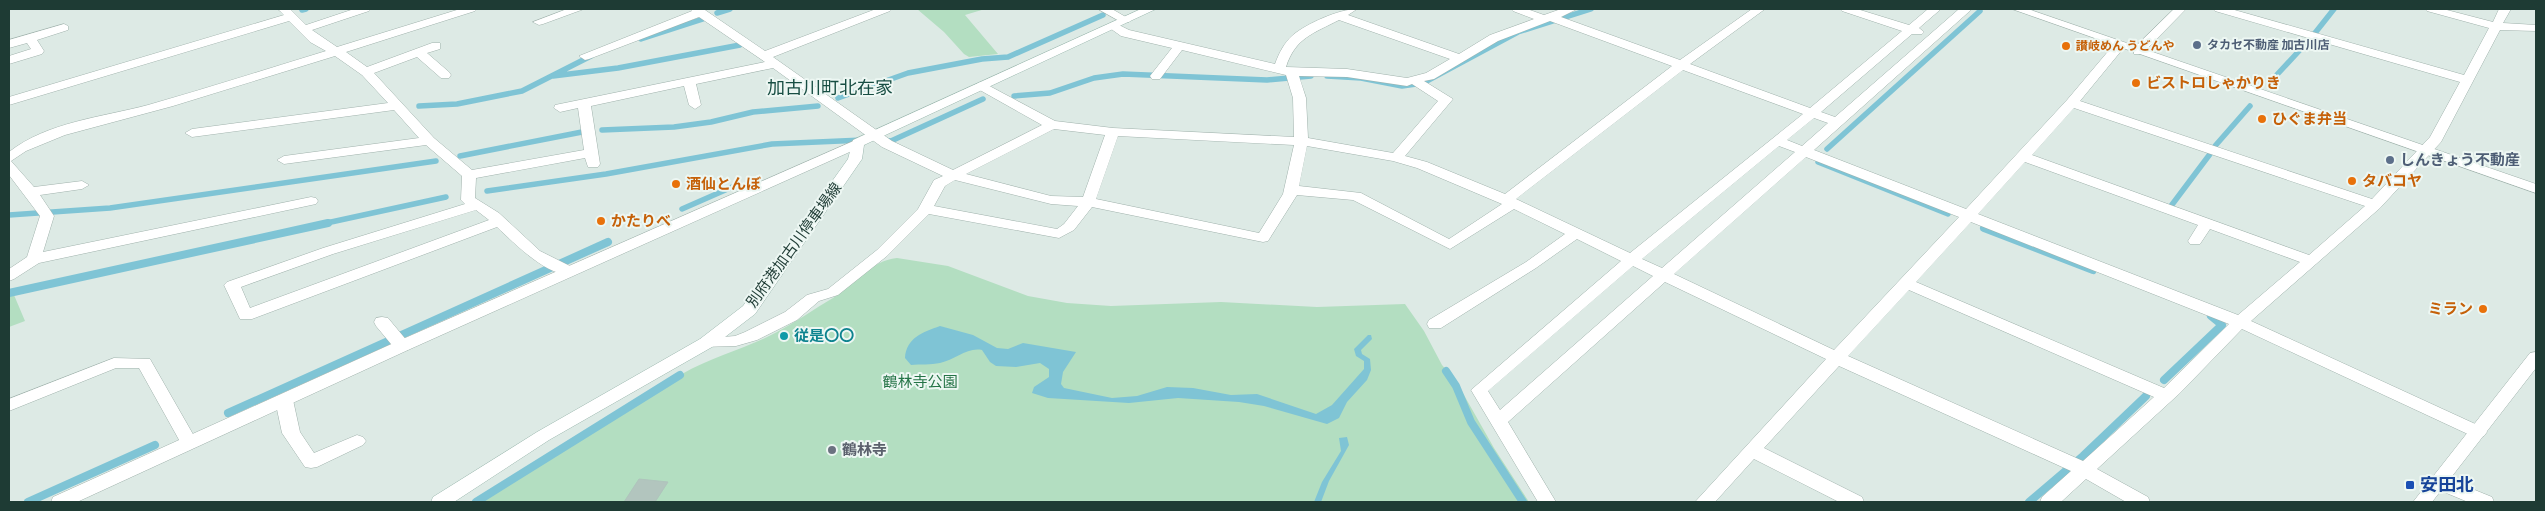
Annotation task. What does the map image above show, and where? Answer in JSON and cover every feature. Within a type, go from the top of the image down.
[{"type":"street","points":[[305,29],[365,9]]},
{"type":"street","points":[[9,158],[17,149],[38,139],[166,104],[471,9]]},
{"type":"street","points":[[539,22],[578,9]]},
{"type":"street","points":[[764,56],[886,9]]},
{"type":"street","points":[[1104,9],[1124,20]]},
{"type":"street","points":[[60,502],[284,400],[397,341],[561,267],[858,143],[1150,9]]},
{"type":"street","points":[[584,56],[699,10],[877,134],[886,144],[952,175],[1051,200],[1088,202],[1263,238],[1292,190],[1302,141],[1299,86],[1285,71],[1285,52],[1298,37],[1351,9]]},
{"type":"street","points":[[1518,9],[1681,65],[1837,122]]},
{"type":"street","points":[[1113,26],[1125,33],[1285,71],[1348,73],[1407,82],[1430,76],[1494,38],[1571,9]]},
{"type":"street","points":[[1292,190],[1356,196],[1450,245],[1509,202],[1681,65],[1760,9]]},
{"type":"street","points":[[1846,9],[1934,37]]},
{"type":"street","points":[[1547,502],[1479,390],[1632,258],[1812,114],[1936,9]]},
{"type":"street","points":[[1497,422],[1966,9]]},
{"type":"street","points":[[2018,9],[2536,189]]},
{"type":"street","points":[[2138,51],[2180,9]]},
{"type":"street","points":[[2219,9],[2466,80]]},
{"type":"street","points":[[2431,9],[2496,26],[2536,28]]},
{"type":"street","points":[[2049,502],[2082,469],[2166,396],[2240,322],[2375,205],[2427,151],[2436,139],[2505,9]]},
{"type":"street","points":[[9,101],[289,13],[314,40],[347,58],[366,72],[429,141],[469,175],[592,158],[584,103]]},
{"type":"street","points":[[1338,16],[1460,58]]},
{"type":"street","points":[[9,44],[64,28]]},
{"type":"street","points":[[9,60],[38,51],[30,38]]},
{"type":"street","points":[[1704,502],[2072,103],[2120,45]]},
{"type":"street","points":[[366,72],[436,46]]},
{"type":"street","points":[[1156,76],[1179,46]]},
{"type":"street","points":[[418,52],[445,75]]},
{"type":"street","points":[[560,108],[690,83],[774,64]]},
{"type":"street","points":[[1397,157],[1446,100],[1414,80]]},
{"type":"street","points":[[690,83],[695,105]]},
{"type":"street","points":[[982,86],[1052,125],[1113,132],[1302,141],[1397,157],[1422,165],[1632,258],[1837,358],[2082,469],[2141,502]]},
{"type":"street","points":[[2072,103],[2375,205]]},
{"type":"street","points":[[192,133],[242,122],[396,106]]},
{"type":"street","points":[[706,343],[736,342],[751,336],[791,316],[813,298],[833,292],[882,252],[925,209],[939,183],[1052,125]]},
{"type":"street","points":[[925,209],[1059,234],[1065,232],[1088,202],[1113,132]]},
{"type":"street","points":[[284,160],[429,141]]},
{"type":"street","points":[[1778,141],[2240,322],[2478,432]]},
{"type":"street","name":"別府港加古川停車場線","points":[[440,502],[543,436],[706,343],[749,310],[854,159],[858,143]]},
{"type":"street","points":[[2022,156],[2312,261]]},
{"type":"street","points":[[9,165],[16,178],[44,209],[34,259]]},
{"type":"street","points":[[469,175],[468,200],[499,221],[533,253],[561,267]]},
{"type":"street","points":[[30,192],[82,185]]},
{"type":"street","points":[[9,276],[34,259],[311,201]]},
{"type":"street","points":[[478,205],[328,251],[232,285],[246,315],[499,221]]},
{"type":"street","points":[[2195,241],[2207,223]]},
{"type":"street","points":[[1435,324],[1531,265],[1576,233]]},
{"type":"street","points":[[1906,283],[2166,396]]},
{"type":"street","points":[[382,322],[397,341]]},
{"type":"street","points":[[2422,502],[2536,357]]},
{"type":"street","points":[[9,405],[114,363],[144,363],[189,443]]},
{"type":"street","points":[[284,400],[291,433],[311,462],[357,441]]},
{"type":"street","points":[[1752,450],[1855,502]]},
{"type":"street","points":[[2438,482],[2485,502]]},
{"type":"green space","points":[[917,9],[985,9],[965,15],[998,54],[969,57]]},
{"type":"green space","name":"鶴林寺公園","points":[[897,258],[948,266],[1028,296],[1067,303],[1111,306],[1221,302],[1317,307],[1405,304],[1424,331],[1442,365],[1456,381],[1494,448],[1529,502],[476,502],[677,373],[682,374],[777,332],[833,298],[871,268],[887,260]]},
{"type":"green space","points":[[14,295],[25,321],[9,327],[9,296]]},
{"type":"water","points":[[940,326],[973,335],[997,348],[1008,349],[1023,343],[1076,352],[1063,372],[1061,384],[1064,388],[1112,398],[1137,396],[1167,387],[1193,388],[1231,395],[1257,394],[1316,414],[1332,405],[1364,369],[1364,361],[1356,356],[1354,349],[1368,335],[1371,335],[1372,339],[1361,350],[1362,354],[1370,359],[1371,370],[1367,380],[1347,402],[1339,418],[1327,424],[1264,406],[1239,402],[1178,398],[1129,403],[1048,398],[1032,393],[1034,387],[1049,377],[1049,369],[1040,363],[1016,367],[996,366],[990,362],[982,350],[971,350],[940,363],[911,365],[905,358],[908,345],[922,333]]},
{"type":"water","points":[[1347,437],[1349,445],[1329,481],[1321,502],[1314,502],[1322,482],[1341,451],[1339,438]]},
{"type":"building","points":[[639,479],[668,482],[655,502],[624,502]]},
{"type":"waterway","points":[[302,10],[306,9]]},
{"type":"waterway","points":[[717,13],[730,9]]},
{"type":"waterway","points":[[1327,76],[1361,78],[1402,86],[1423,83],[1518,32],[1591,9]]},
{"type":"waterway","points":[[2315,33],[2334,9]]},
{"type":"waterway","points":[[1827,149],[1980,11]]},
{"type":"waterway","points":[[838,98],[908,73],[982,59],[1008,57],[1103,15]]},
{"type":"waterway","points":[[641,39],[703,19]]},
{"type":"waterway","points":[[2272,80],[2311,38]]},
{"type":"waterway","points":[[553,76],[618,68],[740,45]]},
{"type":"waterway","points":[[419,106],[457,104],[522,91],[591,56]]},
{"type":"waterway","points":[[1014,96],[1050,93],[1094,78],[1123,74],[1267,80],[1311,76]]},
{"type":"waterway","points":[[883,140],[891,141],[983,99]]},
{"type":"waterway","points":[[602,130],[674,127],[711,122],[753,112],[818,106]]},
{"type":"waterway","points":[[2215,146],[2250,106]]},
{"type":"waterway","points":[[460,156],[582,132]]},
{"type":"waterway","points":[[487,191],[606,174],[772,144],[863,140]]},
{"type":"waterway","points":[[2171,206],[2210,154]]},
{"type":"waterway","points":[[9,215],[110,208],[436,161]]},
{"type":"waterway","points":[[1818,162],[1948,214]]},
{"type":"waterway","points":[[682,209],[739,184]]},
{"type":"waterway","points":[[322,224],[446,197]]},
{"type":"waterway","points":[[9,293],[328,223]]},
{"type":"waterway","points":[[1984,228],[2093,270]]},
{"type":"waterway","points":[[228,413],[608,242]]},
{"type":"waterway","points":[[2164,380],[2222,325],[2211,316]]},
{"type":"waterway","points":[[1446,371],[1456,386],[1471,422],[1523,502]]},
{"type":"waterway","points":[[476,502],[680,375]]},
{"type":"waterway","points":[[2029,502],[2083,456],[2146,396]]},
{"type":"waterway","points":[[28,502],[155,445]]},
{"type":"place","name":"タカセ不動産 加古川店","points":[[2197,45]]},
{"type":"place","name":"讃岐めん うどんや","points":[[2066,46]]},
{"type":"place","name":"ビストロしゃかりき","points":[[2136,83]]},
{"type":"place","name":"ひぐま弁当","points":[[2262,119]]},
{"type":"place","name":"しんきょう不動産","points":[[2390,160]]},
{"type":"place","name":"タバコヤ","points":[[2352,181]]},
{"type":"place","name":"酒仙とんぼ","points":[[676,184]]},
{"type":"place","name":"かたりべ","points":[[601,221]]},
{"type":"place","name":"ミラン","points":[[2483,309]]},
{"type":"place","name":"従是〇〇","points":[[784,336]]},
{"type":"place","name":"鶴林寺","points":[[832,450]]},
{"type":"place","name":"安田北","points":[[2410,485]]},
{"type":"district","name":"加古川町北在家","points":[[830,88]]}]
